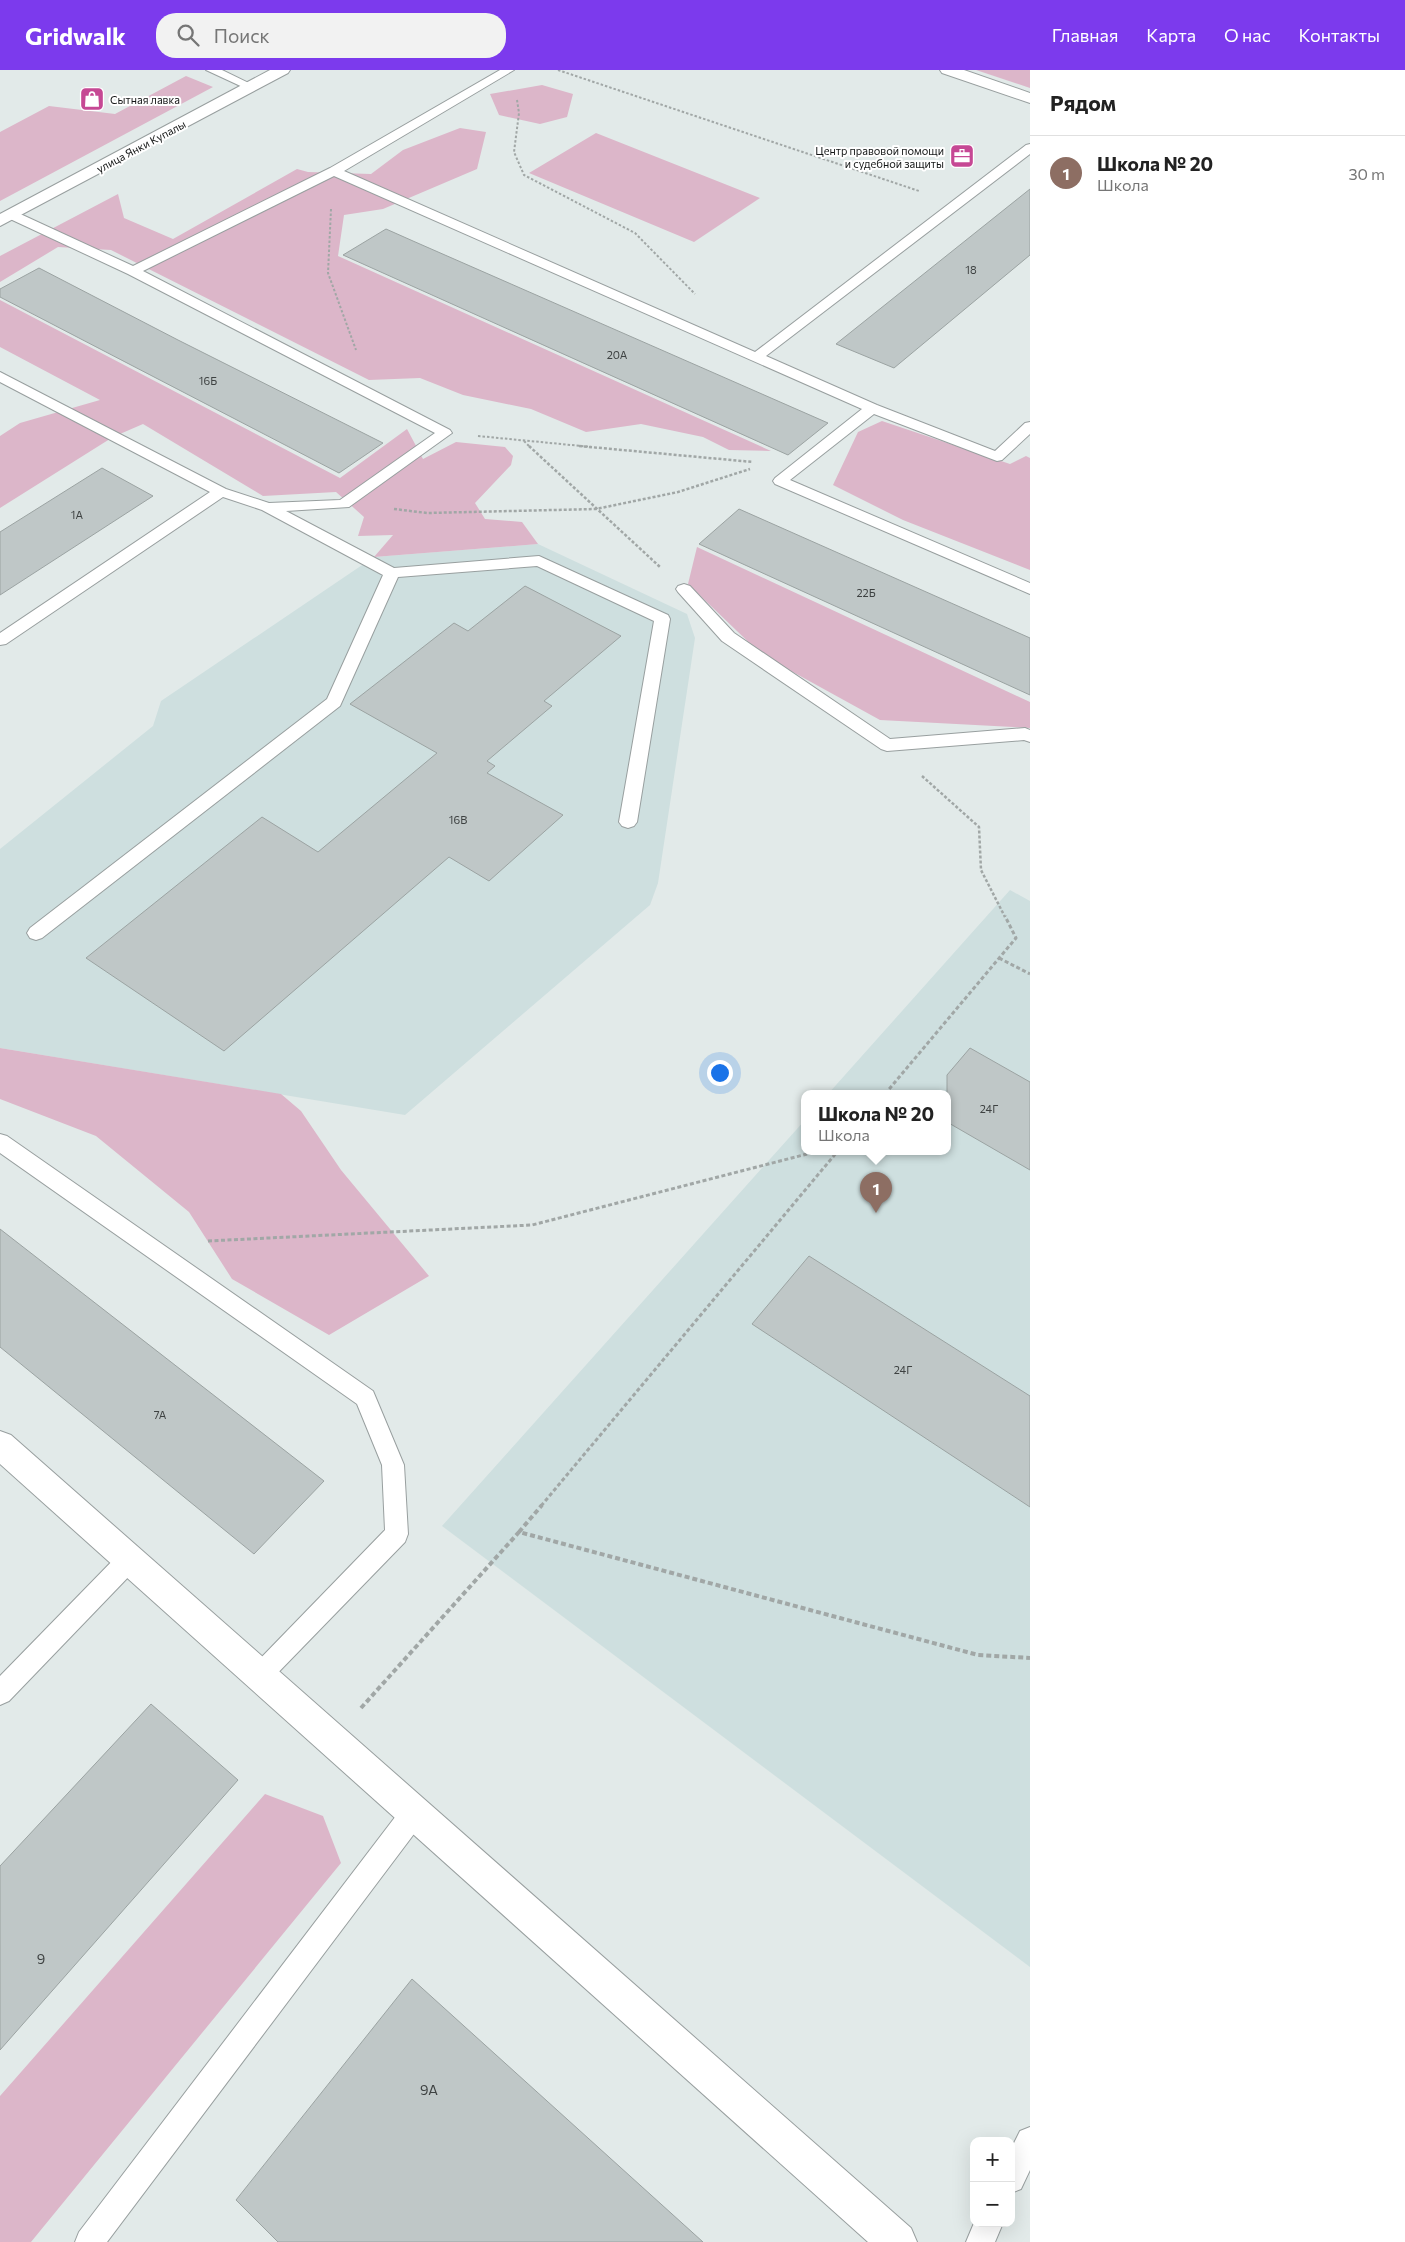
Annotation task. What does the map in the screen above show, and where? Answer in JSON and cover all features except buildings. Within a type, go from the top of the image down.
[{"type":"street","name":"улица Янки Купалы","points":[[6,218],[282,70]]},
{"type":"street","points":[[948,70],[1030,98]]},
{"type":"street","points":[[0,1445],[897,2242]]},
{"type":"lane","points":[[212,70],[251,86]]},
{"type":"lane","points":[[133,271],[334,171],[508,70]]},
{"type":"lane","points":[[757,357],[1030,148]]},
{"type":"lane","points":[[334,171],[872,408],[997,457],[1030,426]]},
{"type":"lane","points":[[6,218],[133,271],[445,433],[344,504],[267,507]]},
{"type":"lane","points":[[0,376],[221,492],[267,507],[392,572],[539,561],[662,619],[628,822]]},
{"type":"lane","points":[[872,408],[780,481],[1030,589]]},
{"type":"lane","points":[[0,640],[221,492]]},
{"type":"lane","points":[[36,934],[334,702],[392,572]]},
{"type":"lane","points":[[684,589],[728,637],[887,745],[1025,734],[1030,736]]},
{"type":"lane","points":[[0,1142],[365,1398],[393,1465],[397,1534],[259,1676]]},
{"type":"lane","points":[[0,1693],[129,1560]]},
{"type":"lane","points":[[89,2242],[414,1813]]},
{"type":"lane","points":[[1015,2171],[1030,2141]]},
{"type":"lane","points":[[980,2242],[987,2227]]},
{"type":"path","points":[[558,70],[957,204]]},
{"type":"path","points":[[516,96],[519,113],[514,152],[524,175],[635,232],[696,295]]},
{"type":"path","points":[[334,171],[328,273],[356,350]]},
{"type":"path","points":[[445,433],[798,467]]},
{"type":"path","points":[[523,440],[684,589]]},
{"type":"path","points":[[344,504],[427,513],[596,509],[678,492],[766,464]]},
{"type":"path","points":[[887,745],[979,827],[981,870],[1016,938],[888,1090]]},
{"type":"path","points":[[999,958],[1030,974]]},
{"type":"path","points":[[146,1244],[532,1225],[803,1155]]},
{"type":"path","points":[[332,1740],[519,1532],[834,1155]]},
{"type":"path","points":[[519,1532],[978,1656],[1030,1658]]},
{"type":"shaded area","points":[[976,70],[1030,70],[1030,88]]},
{"type":"shaded area","points":[[186,76],[213,87],[0,201],[0,132],[49,106],[115,114]]},
{"type":"shaded area","points":[[542,85],[573,94],[567,117],[540,124],[499,115],[490,94]]},
{"type":"shaded area","points":[[460,128],[486,132],[477,169],[383,209],[344,215],[338,256],[771,451],[729,450],[703,437],[641,424],[586,432],[531,409],[463,395],[420,378],[369,380],[111,250],[58,247],[0,282],[0,256],[118,194],[124,218],[173,239],[297,169],[308,172],[371,174],[403,150]]},
{"type":"shaded area","points":[[596,133],[760,198],[694,242],[529,173]]},
{"type":"shaded area","points":[[0,300],[340,478],[407,429],[423,459],[456,442],[505,447],[513,456],[511,465],[475,503],[485,519],[522,522],[538,544],[374,557],[393,535],[358,536],[364,517],[336,492],[263,496],[143,424],[113,437],[0,508],[0,436],[20,423],[100,400],[0,347]]},
{"type":"shaded area","points":[[882,421],[1010,464],[1026,456],[1030,458],[1030,570],[903,520],[833,485],[858,432]]},
{"type":"shaded area","points":[[538,544],[687,614],[695,638],[658,883],[650,905],[405,1115],[0,1048],[0,849],[153,726],[161,701],[374,557]]},
{"type":"shaded area","points":[[697,547],[1030,702],[1030,728],[880,720],[762,655],[688,584]]},
{"type":"shaded area","points":[[1010,890],[1030,901],[1030,1967],[442,1526],[801,1124],[801,1155],[951,1155],[951,1090],[832,1090]]},
{"type":"shaded area","points":[[0,1048],[281,1094],[301,1111],[341,1170],[429,1276],[329,1335],[232,1279],[189,1212],[96,1136],[0,1099]]},
{"type":"shaded area","points":[[265,1794],[323,1816],[341,1863],[31,2242],[0,2242],[0,2096]]},
{"type":"place","name":"Сытная лавка","points":[[92,99]]},
{"type":"place","name":"Центр правовой помощи и судебной защиты","points":[[962,156]]},
{"type":"place","name":"Школа № 20","points":[[876,1213]]}]
